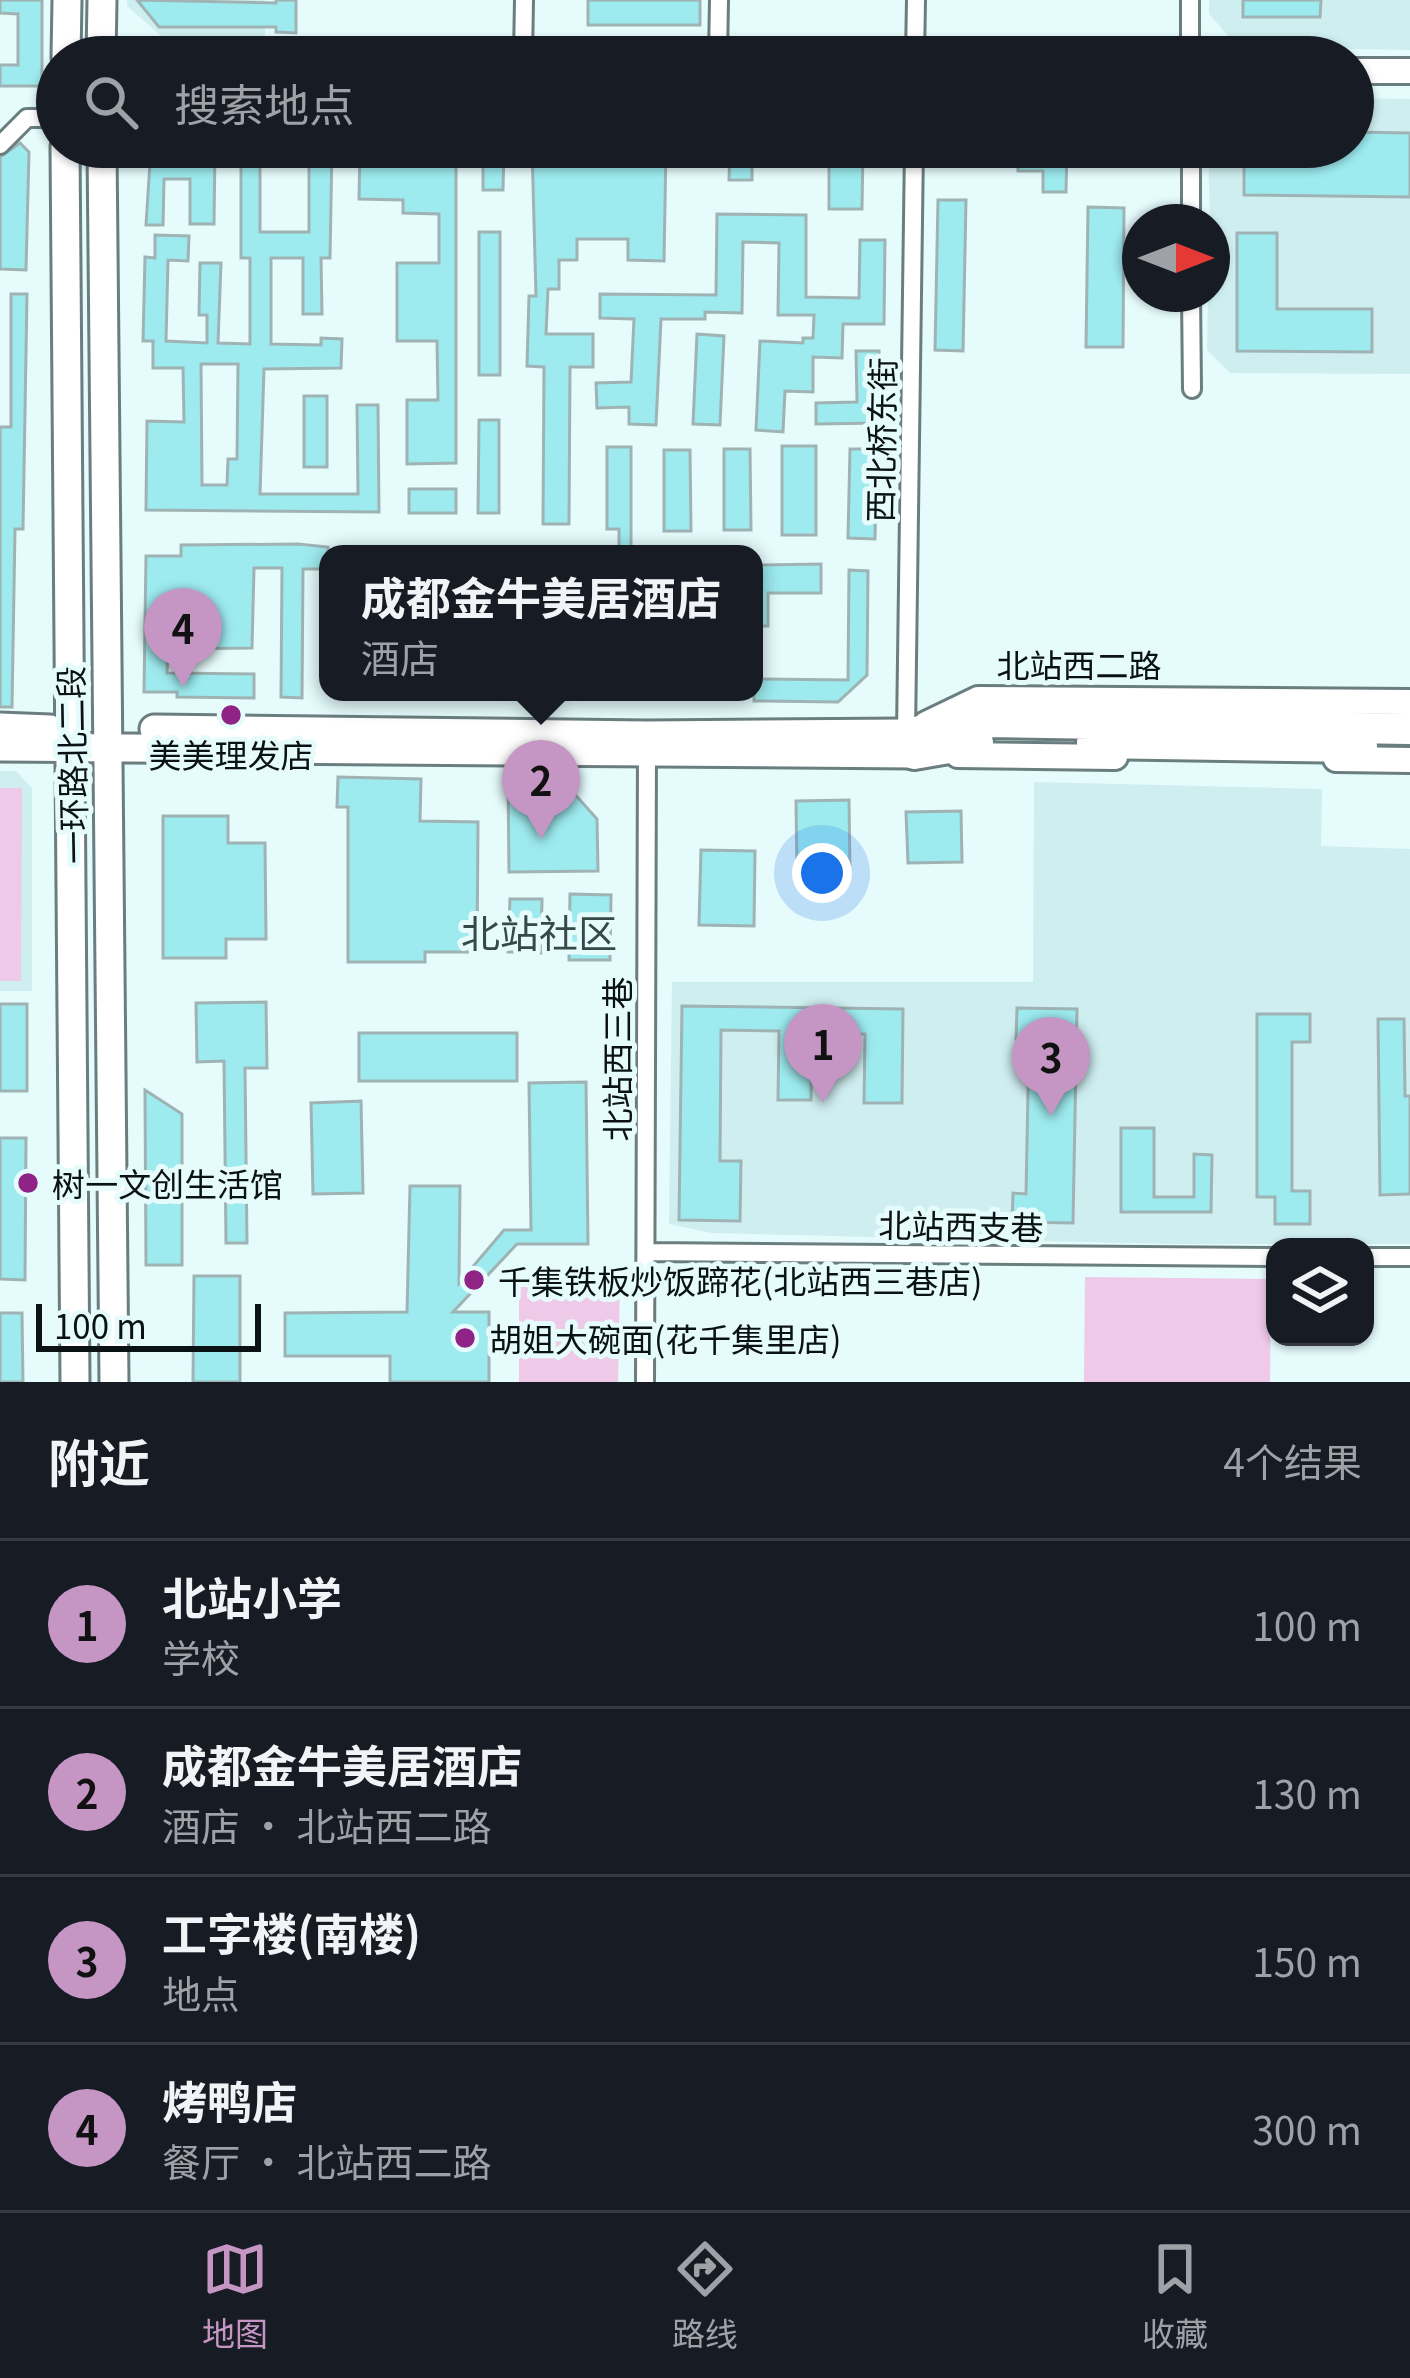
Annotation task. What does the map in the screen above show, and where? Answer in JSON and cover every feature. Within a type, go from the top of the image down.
[{"type":"highway","points":[[910,744],[1410,729]]},
{"type":"highway","points":[[1230,734],[1410,748]]},
{"type":"main road","points":[[66,36],[67,0]]},
{"type":"main road","points":[[101,36],[102,0]]},
{"type":"main road","name":"一环路北二段","points":[[65,168],[75,1382]]},
{"type":"main road","name":"一环路北二段","points":[[102,168],[114,1382]]},
{"type":"main road","points":[[0,727],[70,738]]},
{"type":"main road","points":[[0,746],[70,738]]},
{"type":"main road","name":"北站西二路","points":[[70,738],[910,744]]},
{"type":"street","points":[[523,36],[524,0]]},
{"type":"street","points":[[718,36],[719,0]]},
{"type":"street","points":[[915,36],[916,0]]},
{"type":"street","points":[[1190,0],[1190,36]]},
{"type":"street","points":[[1374,71],[1410,71]]},
{"type":"street","points":[[0,145],[26,118],[36,118]]},
{"type":"street","name":"西北桥东街","points":[[910,744],[914,168]]},
{"type":"street","points":[[1191,168],[1191,204]]},
{"type":"street","points":[[1191,312],[1192,389]]},
{"type":"street","name":"北站西二路","points":[[910,744],[978,699],[1410,702]]},
{"type":"street","name":"北站西二路","points":[[910,744],[1410,760]]},
{"type":"street","name":"北站西三巷","points":[[645,1382],[647,745]]},
{"type":"street","name":"北站西支巷","points":[[646,1252],[1266,1258]]},
{"type":"street","points":[[1374,1257],[1410,1257]]},
{"type":"shaded area","points":[[127,0],[265,0],[265,36],[161,36],[127,6]]},
{"type":"shaded area","points":[[1209,0],[1410,0],[1410,50],[1374,49],[1374,36],[1228,36],[1209,14]]},
{"type":"shaded area","points":[[1374,98],[1410,99],[1410,374],[1230,373],[1207,350],[1208,312],[1230,312],[1230,204],[1210,204],[1209,168],[1374,168]]},
{"type":"shaded area","points":[[0,771],[16,771],[32,788],[32,991],[0,991]]},
{"type":"shaded area","points":[[1034,782],[1322,789],[1321,846],[1410,849],[1410,1244],[1374,1244],[1374,1238],[1166,1244],[712,1233],[669,1224],[672,982],[1033,982]]},
{"type":"shaded area","points":[[0,788],[22,788],[21,981],[0,981]]},
{"type":"shaded area","points":[[1085,1277],[1266,1279],[1270,1382],[1084,1382]]},
{"type":"shaded area","points":[[519,1278],[620,1279],[618,1382],[519,1382]]},
{"type":"building","points":[[0,0],[42,0],[36,86],[0,86],[0,65],[18,65],[18,14],[0,13]]},
{"type":"building","points":[[137,0],[296,0],[296,33],[276,32],[276,27],[159,27]]},
{"type":"building","points":[[588,0],[700,0],[700,25],[588,25]]},
{"type":"building","points":[[1243,0],[1321,0],[1320,17],[1243,17]]},
{"type":"building","points":[[1374,132],[1410,133],[1410,197],[1244,195],[1244,168],[1374,168]]},
{"type":"building","points":[[20,143],[29,152],[26,270],[0,269],[0,157]]},
{"type":"building","points":[[150,168],[215,168],[214,224],[190,224],[190,179],[164,179],[163,225],[146,225]]},
{"type":"building","points":[[241,168],[260,168],[260,232],[309,232],[309,168],[332,168],[330,258],[321,258],[322,314],[303,314],[303,258],[271,258],[271,344],[321,345],[321,338],[342,339],[341,368],[264,369],[260,494],[358,494],[357,405],[378,405],[379,512],[146,510],[147,421],[184,422],[183,368],[153,368],[153,341],[143,341],[145,257],[155,258],[155,235],[189,236],[188,261],[168,260],[166,341],[207,343],[207,315],[199,315],[200,263],[221,263],[218,343],[250,344],[250,258],[241,258]],"holes":[[[201,364],[238,364],[237,459],[228,459],[227,485],[202,485]]]},
{"type":"building","points":[[360,168],[456,168],[456,463],[407,464],[407,400],[438,400],[437,341],[397,341],[397,263],[439,263],[439,214],[403,213],[403,200],[359,199]]},
{"type":"building","points":[[483,168],[504,168],[503,190],[483,190]]},
{"type":"building","points":[[533,168],[666,168],[664,261],[628,260],[628,239],[577,239],[577,260],[559,260],[559,289],[548,289],[546,334],[593,334],[593,367],[570,367],[569,524],[543,524],[544,367],[527,366],[529,296],[536,296]]},
{"type":"building","points":[[729,168],[752,168],[752,180],[729,180]]},
{"type":"building","points":[[829,168],[863,168],[862,209],[829,209]]},
{"type":"building","points":[[1067,168],[1066,192],[1043,192],[1043,171],[1018,171]]},
{"type":"building","points":[[938,200],[966,200],[963,351],[935,350]]},
{"type":"building","points":[[1088,207],[1122,208],[1123,347],[1086,347]]},
{"type":"building","points":[[717,214],[806,215],[806,297],[859,298],[860,240],[885,240],[884,324],[843,324],[842,358],[813,357],[813,392],[785,391],[783,432],[756,430],[760,341],[803,343],[803,338],[813,338],[814,315],[778,315],[779,243],[743,242],[742,313],[705,312],[705,319],[661,319],[656,425],[629,424],[629,407],[597,408],[596,383],[631,382],[634,319],[600,318],[600,294],[716,295]]},
{"type":"building","points":[[479,232],[500,232],[500,375],[479,375]]},
{"type":"building","points":[[1237,233],[1277,233],[1277,309],[1372,309],[1372,352],[1237,351]]},
{"type":"building","points":[[11,294],[27,294],[23,529],[15,529],[12,707],[0,707],[0,427],[11,427]]},
{"type":"building","points":[[697,334],[724,336],[720,425],[693,424]]},
{"type":"building","points":[[856,351],[879,351],[880,423],[816,424],[816,403],[857,402]]},
{"type":"building","points":[[304,396],[327,396],[327,467],[304,467]]},
{"type":"building","points":[[479,420],[499,420],[499,513],[478,513]]},
{"type":"building","points":[[782,446],[816,446],[816,535],[782,535]]},
{"type":"building","points":[[607,447],[631,447],[631,545],[619,545],[619,529],[607,529]]},
{"type":"building","points":[[724,449],[750,449],[751,530],[724,530]]},
{"type":"building","points":[[850,449],[877,449],[875,539],[848,538]]},
{"type":"building","points":[[664,450],[690,450],[691,531],[664,531]]},
{"type":"building","points":[[409,489],[456,489],[456,513],[409,513]]},
{"type":"building","points":[[181,545],[319,546],[319,569],[303,569],[302,698],[281,697],[282,568],[254,568],[252,648],[168,649],[167,673],[254,674],[254,698],[144,692],[146,556],[181,556]]},
{"type":"building","points":[[821,564],[821,593],[768,593],[768,626],[763,626],[763,565]]},
{"type":"building","points":[[849,570],[868,571],[867,675],[838,702],[754,701],[763,701],[763,679],[848,680]]},
{"type":"building","points":[[338,777],[421,779],[420,821],[478,822],[477,952],[425,952],[425,962],[348,962],[348,807],[337,807]]},
{"type":"building","points":[[508,780],[562,780],[597,819],[598,871],[509,872]]},
{"type":"building","points":[[849,800],[850,873],[797,874],[796,801]]},
{"type":"building","points":[[961,811],[962,862],[908,863],[906,812]]},
{"type":"building","points":[[163,816],[228,816],[228,843],[265,843],[266,939],[226,939],[226,958],[163,958]]},
{"type":"building","points":[[701,850],[755,851],[754,926],[699,925]]},
{"type":"building","points":[[570,894],[611,895],[610,960],[569,960]]},
{"type":"building","points":[[510,899],[542,899],[541,953],[508,952]]},
{"type":"building","points":[[266,1002],[267,1068],[245,1068],[247,1243],[226,1243],[224,1061],[197,1062],[196,1003]]},
{"type":"building","points":[[0,1004],[27,1004],[27,1091],[0,1091]]},
{"type":"building","points":[[682,1006],[903,1009],[902,1103],[864,1103],[865,1034],[812,1034],[811,1100],[778,1100],[779,1031],[721,1030],[720,1161],[741,1161],[740,1221],[679,1220]]},
{"type":"building","points":[[1017,1008],[1077,1009],[1073,1223],[1012,1222],[1013,1193],[1026,1194],[1029,1039],[1016,1039]]},
{"type":"building","points":[[1257,1014],[1310,1014],[1310,1042],[1292,1042],[1292,1191],[1310,1191],[1310,1224],[1275,1224],[1275,1197],[1257,1197]]},
{"type":"building","points":[[1378,1019],[1404,1019],[1410,1194],[1380,1195]]},
{"type":"building","points":[[359,1033],[517,1033],[517,1081],[359,1081]]},
{"type":"building","points":[[586,1082],[588,1244],[517,1244],[453,1312],[489,1312],[489,1382],[390,1382],[390,1356],[285,1356],[285,1313],[407,1312],[410,1186],[460,1186],[459,1283],[504,1230],[531,1230],[529,1083]]},
{"type":"building","points":[[145,1090],[182,1114],[182,1265],[146,1265]]},
{"type":"building","points":[[361,1101],[363,1193],[313,1194],[311,1103]]},
{"type":"building","points":[[1121,1128],[1154,1128],[1154,1197],[1194,1197],[1194,1154],[1212,1155],[1211,1212],[1121,1212]]},
{"type":"building","points":[[0,1138],[26,1138],[25,1280],[0,1279]]},
{"type":"building","points":[[194,1276],[240,1276],[240,1382],[193,1382]]},
{"type":"building","points":[[0,1313],[22,1313],[23,1382],[0,1382]]},
{"type":"place","name":"烤鸭店","points":[[183,687]]},
{"type":"place","name":"美美理发店","points":[[231,715]]},
{"type":"place","name":"成都金牛美居酒店","points":[[541,839]]},
{"type":"place","name":"北站小学","points":[[823,1103]]},
{"type":"place","name":"工字楼(南楼)","points":[[1051,1116]]},
{"type":"place","name":"树一文创生活馆","points":[[28,1183]]},
{"type":"place","name":"千集铁板炒饭蹄花(北站西三巷店)","points":[[474,1280]]},
{"type":"place","name":"胡姐大碗面(花千集里店)","points":[[465,1338]]},
{"type":"district","name":"北站社区","points":[[539,931]]}]
